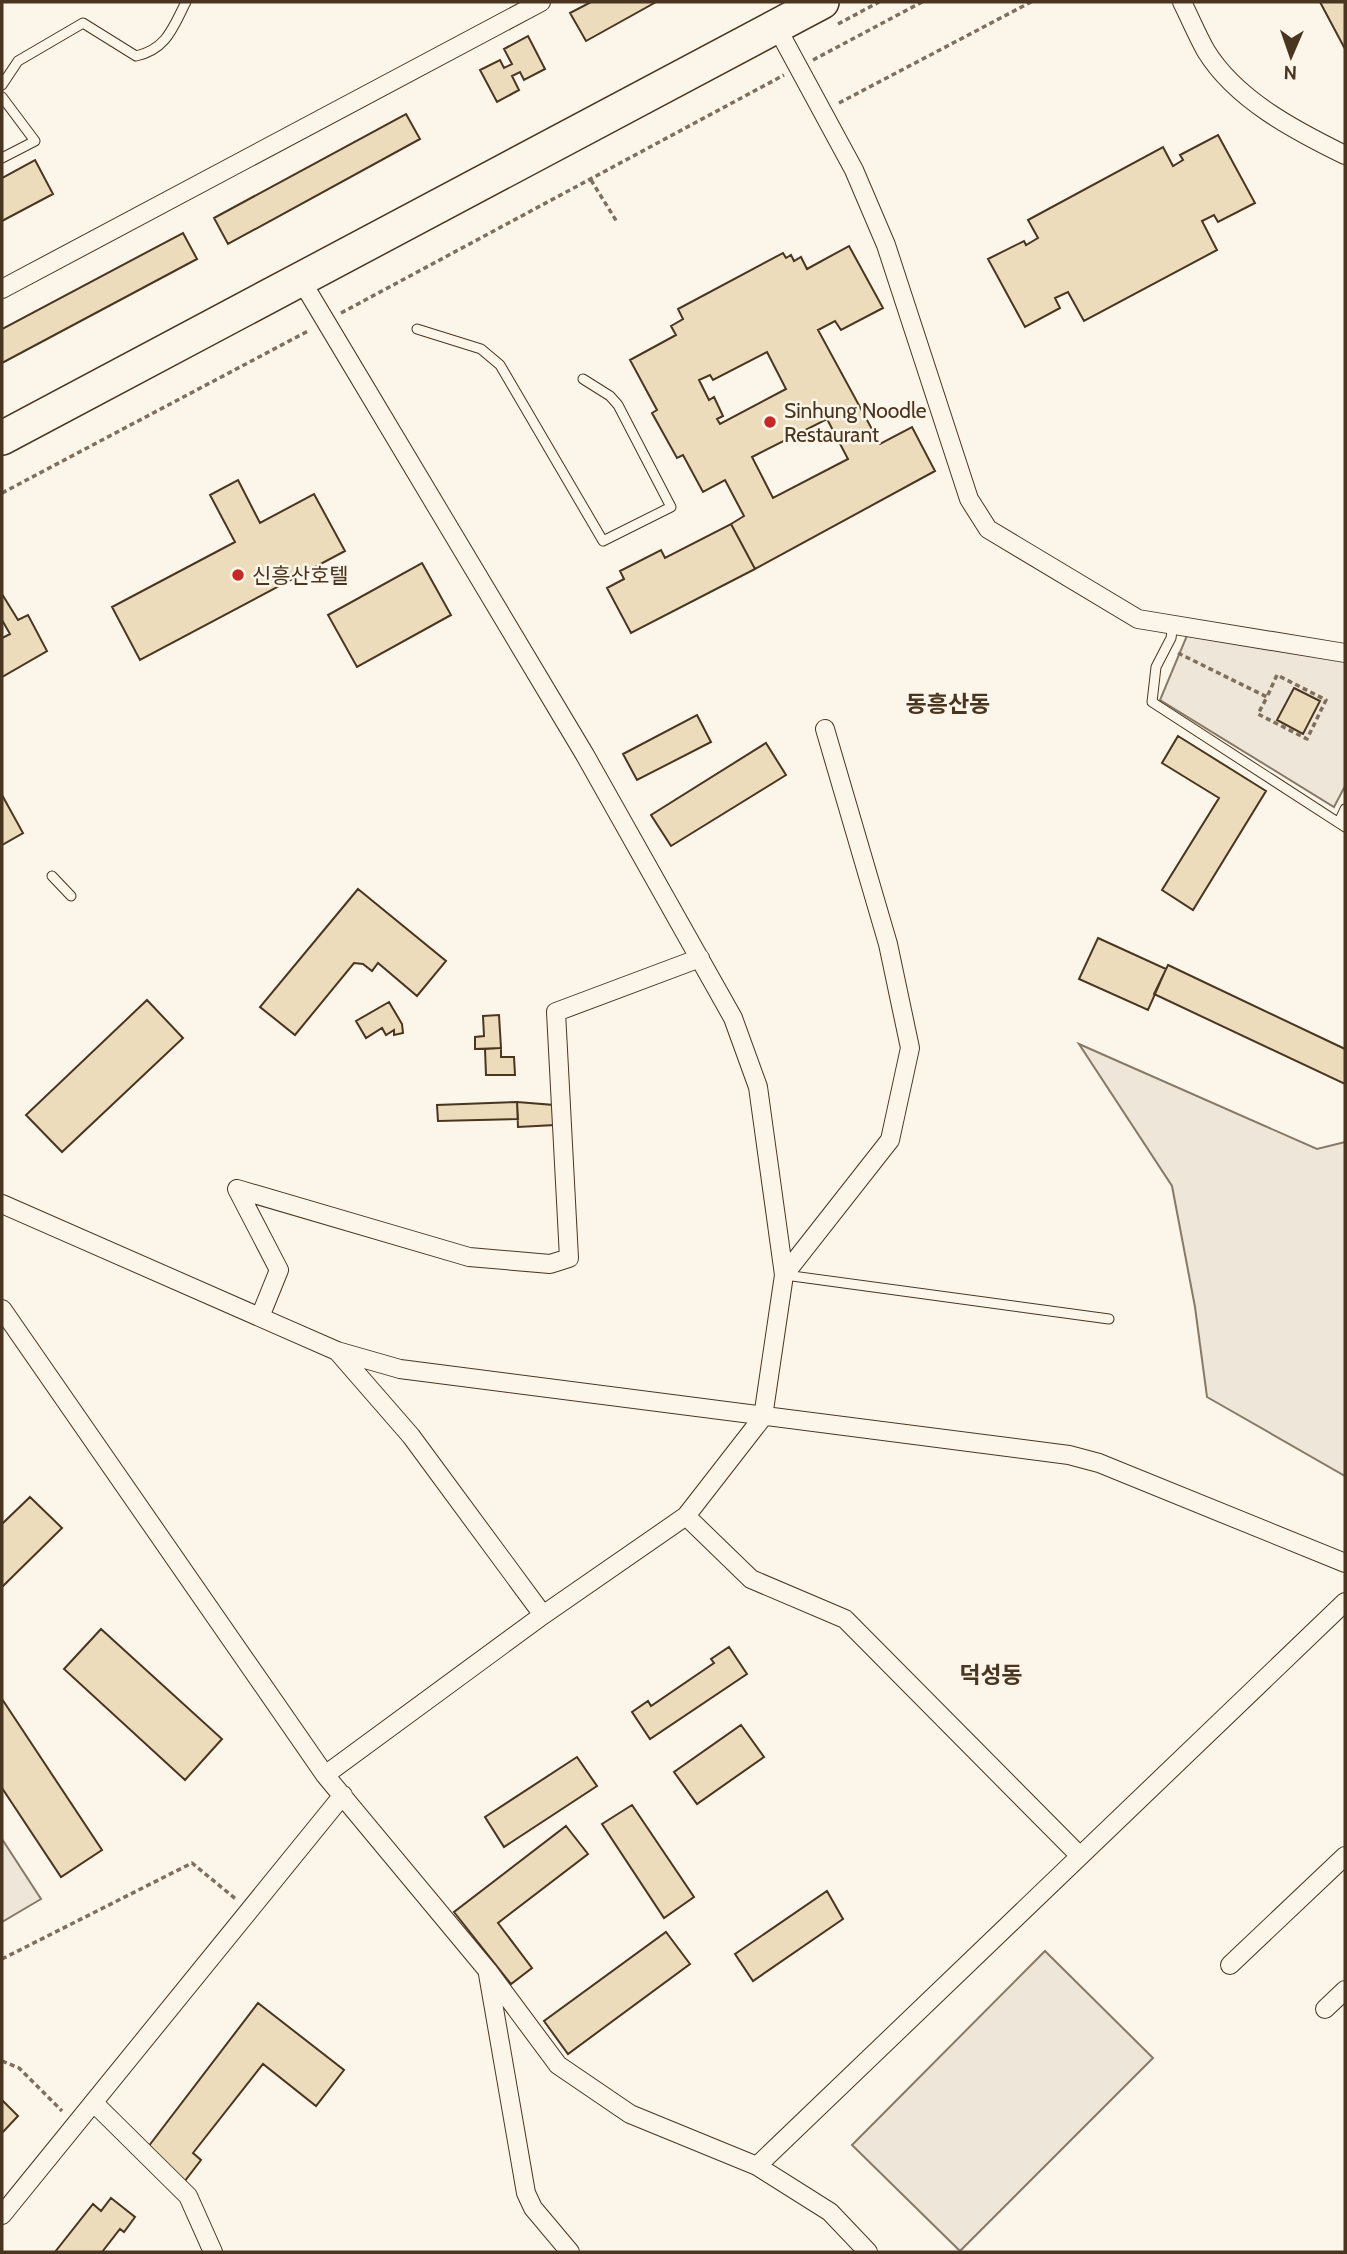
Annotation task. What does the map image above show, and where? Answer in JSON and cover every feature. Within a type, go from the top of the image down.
[{"type":"highway","points":[[2,438],[822,2]]},
{"type":"street","points":[[2,289],[541,2]]},
{"type":"street","points":[[1182,2],[1207,52],[1227,77],[1277,117],[1345,155]]},
{"type":"street","points":[[776,26],[854,170],[886,245],[969,499],[988,529],[1138,618],[1345,653]]},
{"type":"street","points":[[301,280],[585,755],[733,1018],[751,1061],[758,1087],[784,1275],[763,1417],[687,1517],[543,1615],[325,1775]]},
{"type":"street","points":[[784,1275],[890,1140],[910,1048],[888,944],[825,729]]},
{"type":"street","points":[[260,1317],[279,1270],[237,1189],[469,1257],[550,1264],[569,1258],[556,1012],[700,958]]},
{"type":"street","points":[[2,1204],[337,1351],[400,1369],[1069,1455],[1098,1463],[1345,1563]]},
{"type":"street","points":[[2,1309],[325,1775],[488,1971],[558,2065],[630,2114],[757,2166],[830,2212],[868,2252]]},
{"type":"street","points":[[337,1351],[411,1436],[543,1615]]},
{"type":"street","points":[[687,1517],[751,1579],[845,1619],[1080,1856]]},
{"type":"street","points":[[757,2166],[1345,1602]]},
{"type":"street","points":[[2,2215],[343,1795]]},
{"type":"street","points":[[1230,1965],[1345,1856]]},
{"type":"street","points":[[488,1971],[526,2193],[533,2208],[565,2250]]},
{"type":"street","points":[[1325,2009],[1345,1990]]},
{"type":"street","points":[[94,2104],[188,2196],[213,2252]]},
{"type":"lane","points":[[2,85],[18,61],[83,23],[136,56],[153,52],[166,41],[186,2]]},
{"type":"lane","points":[[2,97],[35,141],[2,158]]},
{"type":"lane","points":[[417,329],[481,349],[500,365],[603,541],[671,507],[618,405],[610,396],[583,379]]},
{"type":"lane","points":[[1173,624],[1167,647],[1156,667],[1152,702],[1342,824],[1345,809]]},
{"type":"lane","points":[[52,876],[71,897]]},
{"type":"lane","points":[[784,1275],[1110,1320]]},
{"type":"path","points":[[2,493],[922,2]]},
{"type":"path","points":[[822,112],[1031,2]]},
{"type":"path","points":[[591,180],[617,222]]},
{"type":"path","points":[[1167,647],[1267,697]]},
{"type":"path","points":[[1278,675],[1326,700],[1307,738],[1258,714],[1267,697],[1278,675]]},
{"type":"path","points":[[2,1959],[192,1863],[249,1910]]},
{"type":"path","points":[[2,2061],[19,2068],[76,2125]]},
{"type":"shaded area","points":[[1188,633],[1345,659],[1345,786],[1334,807],[1160,700]]},
{"type":"shaded area","points":[[1079,1044],[1317,1149],[1345,1142],[1345,1476],[1207,1397],[1195,1307],[1172,1186]]},
{"type":"shaded area","points":[[2,1839],[41,1899],[2,1922]]},
{"type":"shaded area","points":[[1045,1951],[1153,2058],[960,2251],[852,2145]]},
{"type":"building","points":[[591,2],[656,2],[586,41],[570,13]]},
{"type":"building","points":[[1320,2],[1345,2],[1345,49]]},
{"type":"building","points":[[528,36],[545,69],[524,80],[520,72],[512,76],[519,90],[497,102],[480,70],[500,60],[504,68],[512,64],[504,49]]},
{"type":"building","points":[[406,114],[420,139],[228,244],[214,218]]},
{"type":"building","points":[[1218,135],[1255,203],[1218,222],[1214,215],[1202,221],[1217,250],[1084,321],[1068,292],[1055,298],[1060,308],[1025,327],[988,259],[1024,241],[1026,245],[1038,238],[1028,220],[1163,147],[1173,166],[1183,160],[1180,155]]},
{"type":"building","points":[[35,160],[53,194],[2,221],[2,178]]},
{"type":"building","points":[[183,233],[197,259],[2,363],[2,329]]},
{"type":"building","points":[[849,246],[883,308],[841,330],[835,321],[818,330],[880,444],[912,427],[935,471],[755,569],[731,524],[744,516],[725,480],[703,492],[683,455],[677,458],[652,413],[657,410],[630,360],[676,335],[671,326],[683,319],[678,309],[783,253],[786,258],[791,255],[794,261],[801,257],[807,269]],"holes":[[[767,352],[786,389],[720,424],[717,419],[723,416],[714,397],[709,400],[699,380],[710,375],[713,380]],[[827,419],[848,459],[773,498],[752,457]]]},
{"type":"building","points":[[238,480],[260,523],[314,494],[345,551],[140,660],[112,607],[235,542],[210,495]]},
{"type":"building","points":[[731,524],[755,569],[631,633],[607,588],[624,579],[620,571],[661,550],[665,558]]},
{"type":"building","points":[[422,563],[451,615],[357,667],[328,615]]},
{"type":"building","points":[[2,594],[18,620],[28,615],[47,651],[2,677],[2,638],[10,634],[2,620]]},
{"type":"building","points":[[1294,688],[1320,701],[1303,734],[1277,720]]},
{"type":"building","points":[[697,715],[711,742],[637,780],[623,754]]},
{"type":"building","points":[[1178,736],[1266,791],[1193,910],[1162,890],[1219,798],[1162,763]]},
{"type":"building","points":[[766,743],[786,775],[671,846],[651,815]]},
{"type":"building","points":[[2,795],[23,833],[2,845]]},
{"type":"building","points":[[358,889],[446,961],[417,996],[378,963],[372,971],[363,964],[354,963],[295,1035],[260,1007]]},
{"type":"building","points":[[1098,938],[1166,969],[1148,1010],[1079,979]]},
{"type":"building","points":[[1168,965],[1345,1049],[1345,1084],[1154,994]]},
{"type":"building","points":[[147,1000],[183,1038],[62,1152],[26,1115]]},
{"type":"building","points":[[389,1002],[402,1024],[403,1033],[394,1035],[394,1030],[386,1035],[382,1028],[366,1038],[356,1021]]},
{"type":"building","points":[[499,1015],[501,1048],[475,1049],[475,1037],[484,1036],[483,1016]]},
{"type":"building","points":[[501,1048],[501,1057],[514,1057],[515,1075],[486,1075],[485,1049]]},
{"type":"building","points":[[517,1102],[554,1105],[555,1125],[518,1127]]},
{"type":"building","points":[[517,1102],[518,1119],[438,1121],[437,1105]]},
{"type":"building","points":[[30,1497],[62,1528],[2,1587],[2,1524]]},
{"type":"building","points":[[101,1629],[222,1739],[185,1780],[64,1669]]},
{"type":"building","points":[[729,1647],[747,1674],[650,1739],[632,1712],[648,1701],[651,1706],[714,1663],[711,1659]]},
{"type":"building","points":[[2,1699],[102,1850],[61,1877],[2,1788]]},
{"type":"building","points":[[741,1725],[764,1757],[697,1804],[674,1772]]},
{"type":"building","points":[[577,1757],[597,1786],[504,1847],[485,1817]]},
{"type":"building","points":[[632,1805],[694,1897],[664,1918],[602,1824]]},
{"type":"building","points":[[566,1826],[588,1854],[498,1923],[532,1968],[511,1984],[454,1912]]},
{"type":"building","points":[[827,1891],[843,1919],[753,1981],[735,1954]]},
{"type":"building","points":[[666,1932],[690,1964],[568,2054],[544,2021]]},
{"type":"building","points":[[258,2003],[344,2070],[316,2106],[263,2064],[193,2153],[201,2160],[184,2182],[145,2151]]},
{"type":"building","points":[[2,2100],[18,2116],[2,2133]]},
{"type":"building","points":[[111,2198],[135,2217],[124,2232],[120,2229],[102,2252],[55,2252],[93,2204],[101,2211]]},
{"type":"place","name":"Sinhung Noodle Restaurant","points":[[770,422]]},
{"type":"place","name":"신흥산호텔","points":[[238,575]]},
{"type":"district","name":"동흥산동","points":[[948,704]]},
{"type":"district","name":"덕성동","points":[[991,1675]]}]
